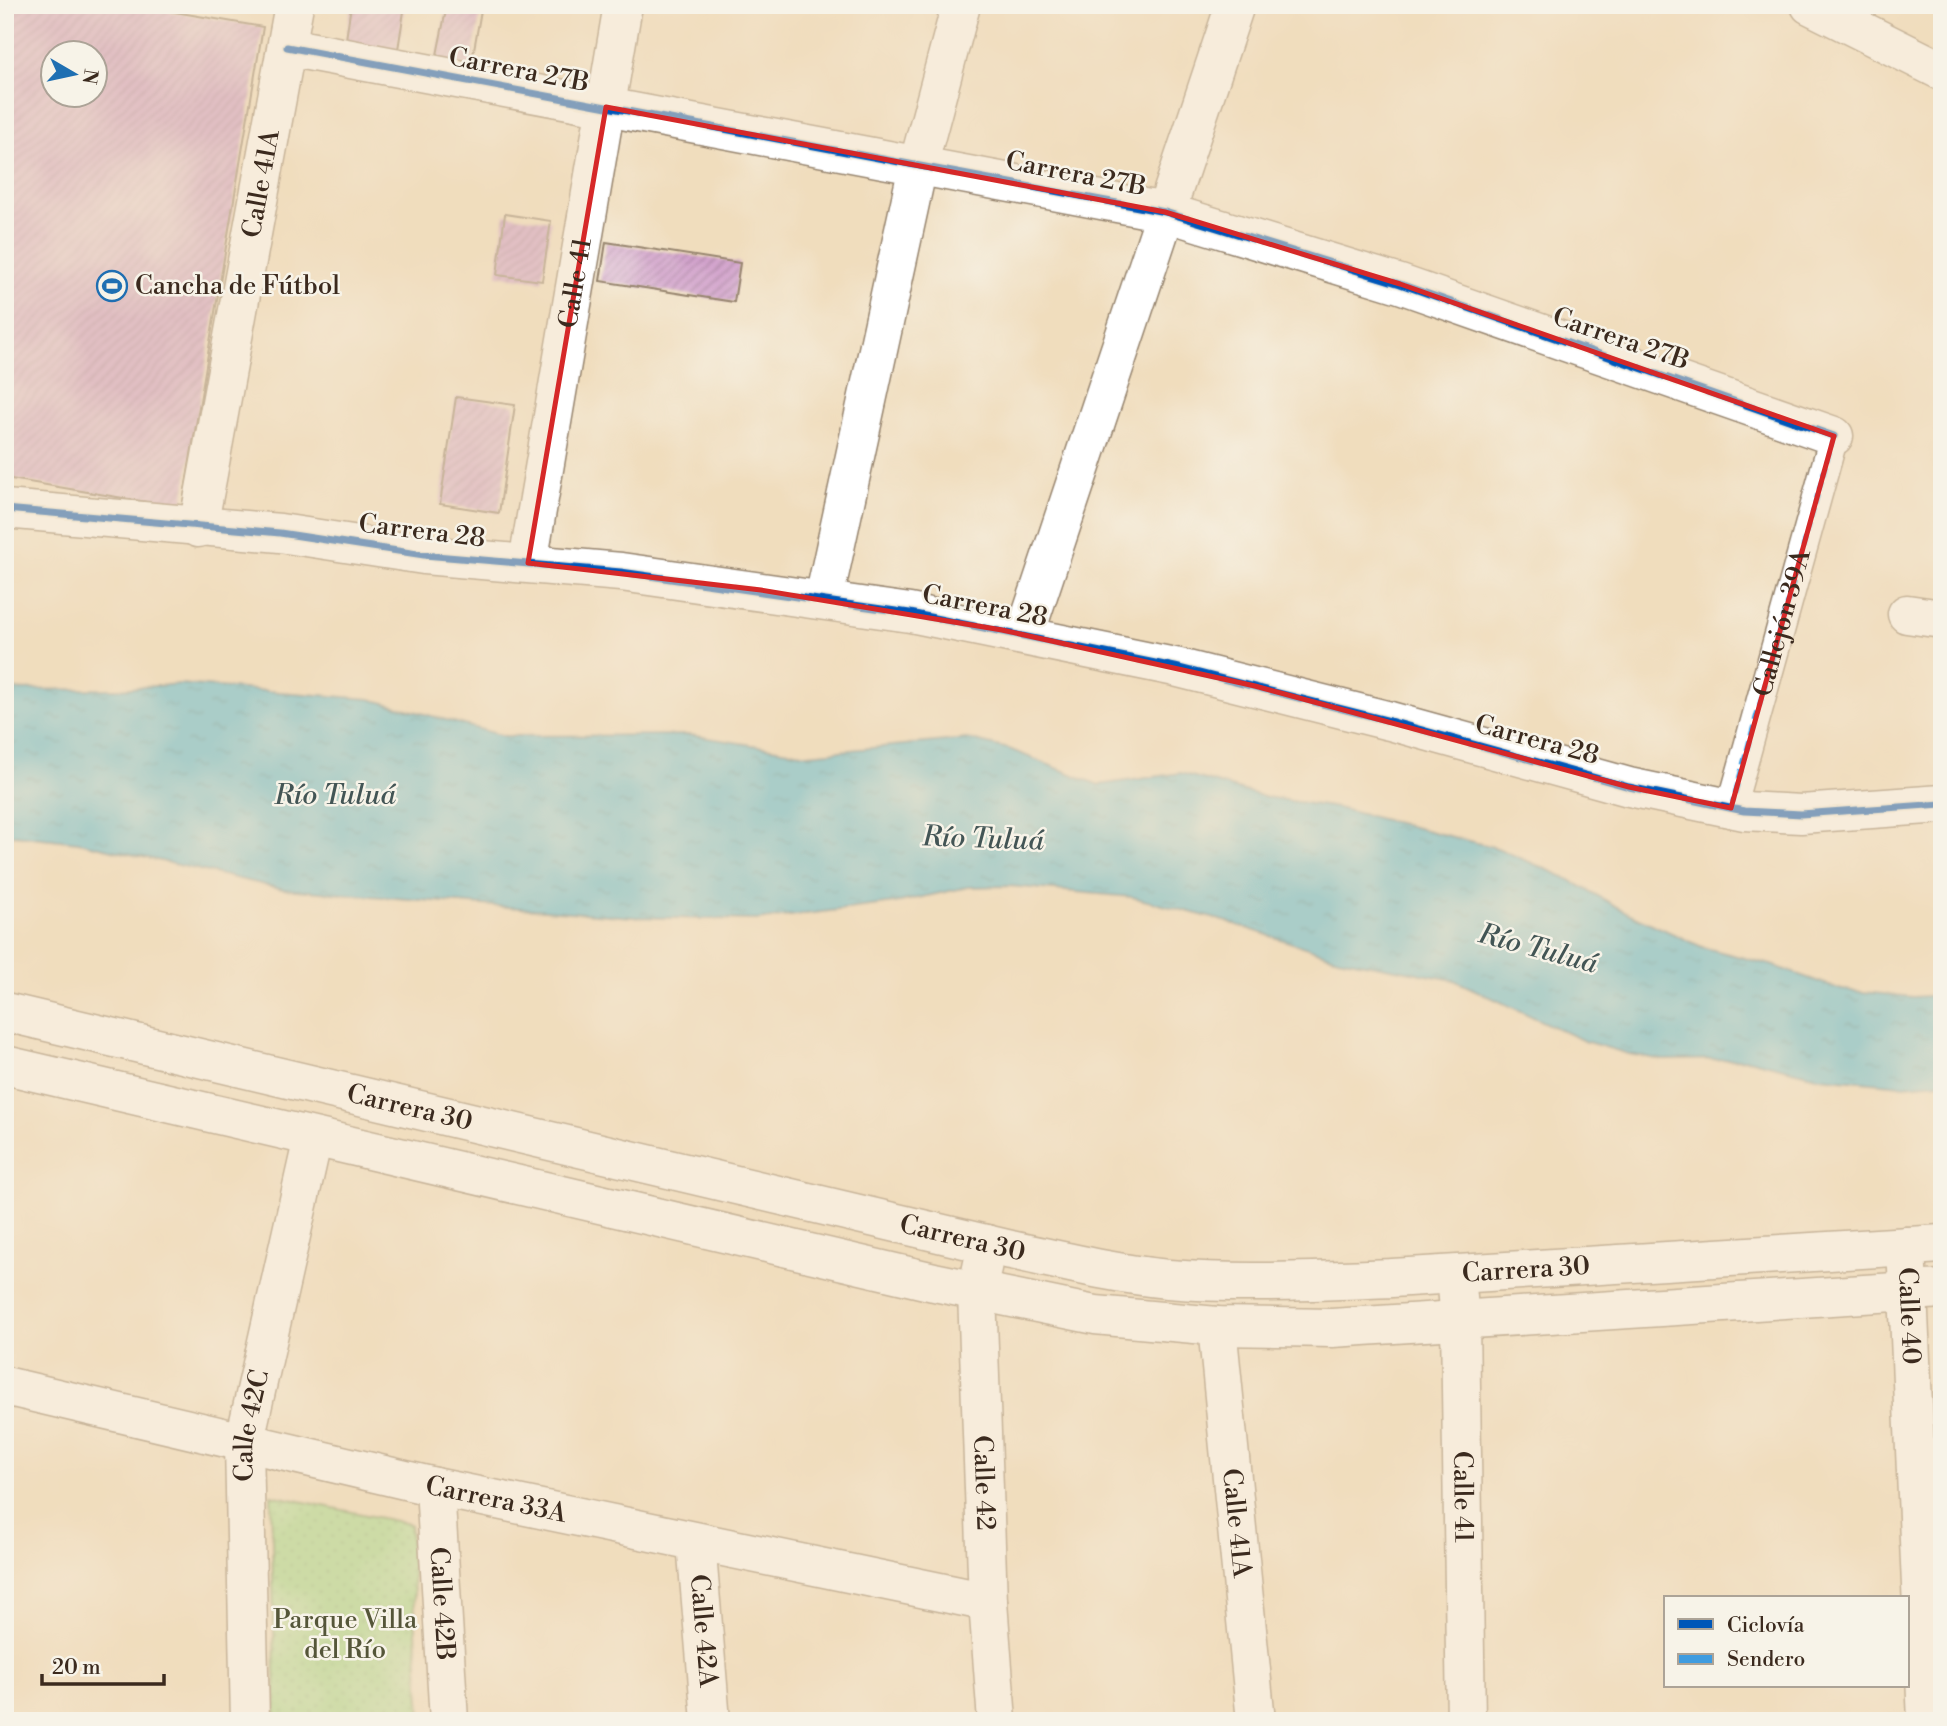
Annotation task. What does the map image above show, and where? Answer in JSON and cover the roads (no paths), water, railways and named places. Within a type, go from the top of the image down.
[{"type":"street","name":"Calle 41A","points":[[198,528],[295,5]]},
{"type":"street","name":"Calle 41","points":[[528,563],[623,5]]},
{"type":"street","points":[[824,599],[918,166],[961,5]]},
{"type":"street","points":[[1025,634],[1235,5]]},
{"type":"street","points":[[1810,5],[1942,71]]},
{"type":"street","name":"Carrera 27B","points":[[287,47],[1165,212],[1400,284],[1834,436]]},
{"type":"street","name":"Callejón 39A","points":[[1731,808],[1834,436]]},
{"type":"street","name":"Carrera 28","points":[[5,509],[198,528],[280,533],[424,555],[528,563],[824,599],[1025,634],[1255,686],[1629,787],[1731,808],[1801,814],[1942,804]]},
{"type":"street","name":"Carrera 30","points":[[5,1012],[987,1244],[1093,1268],[1168,1279],[1315,1281],[1456,1275],[1924,1245]]},
{"type":"street","name":"Carrera 30","points":[[5,1065],[977,1292],[1095,1315],[1217,1326],[1332,1328],[1924,1290]]},
{"type":"street","points":[[269,1127],[280,1078]]},
{"type":"street","name":"Calle 42C","points":[[250,1721],[244,1444],[313,1138]]},
{"type":"street","name":"Calle 42","points":[[987,1244],[977,1292],[988,1602],[997,1721]]},
{"type":"street","name":"Calle 40","points":[[1924,1245],[1927,1721]]},
{"type":"street","name":"Calle 41","points":[[1456,1275],[1460,1321],[1466,1721]]},
{"type":"street","name":"Calle 41A","points":[[1217,1326],[1256,1721]]},
{"type":"street","name":"Carrera 33A","points":[[5,1386],[435,1487],[988,1602]]},
{"type":"street","name":"Calle 42B","points":[[435,1487],[449,1721]]},
{"type":"street","name":"Calle 42A","points":[[696,1542],[711,1721]]},
{"type":"water","name":"Río Tuluá","points":[[179,684],[370,699],[504,736],[690,735],[808,754],[967,739],[1009,749],[1099,785],[1181,773],[1265,797],[1337,808],[1497,848],[1564,877],[1630,914],[1702,947],[1771,965],[1842,990],[1913,997],[1942,995],[1942,1082],[1902,1085],[1820,1077],[1748,1059],[1663,1060],[1629,1054],[1584,1041],[1454,980],[1338,958],[1228,922],[1132,897],[1009,886],[968,887],[895,903],[757,920],[633,917],[283,889],[78,842],[5,834],[5,690],[119,689]]},
{"type":"place","name":"Cancha de Fútbol","points":[[112,286]]},
{"type":"park label","name":"Parque Villa del Río","points":[[345,1635]]}]
